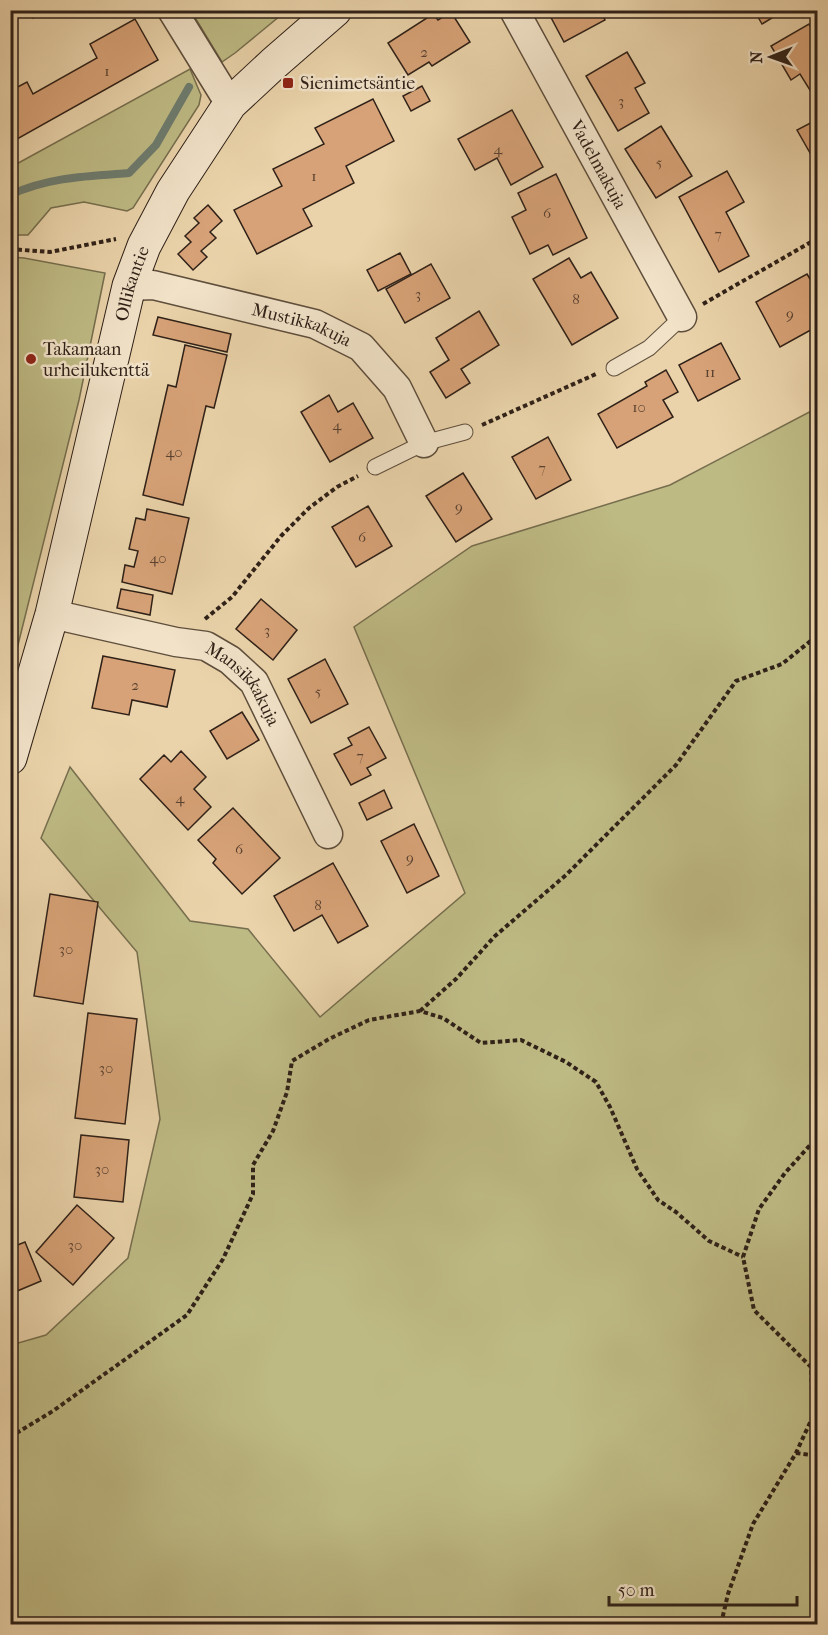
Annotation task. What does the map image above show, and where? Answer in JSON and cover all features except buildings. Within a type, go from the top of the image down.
[{"type":"street","points":[[172,10],[230,104]]},
{"type":"street","name":"Ollikantie","points":[[10,758],[52,614],[129,286],[144,246],[174,191],[230,104],[335,10]]},
{"type":"street","name":"Vadelmakuja","points":[[514,10],[682,317]]},
{"type":"street","name":"Mustikkakuja","points":[[129,286],[153,285],[315,324],[361,347],[397,388],[424,443]]},
{"type":"street","name":"Mansikkakuja","points":[[52,614],[176,642],[206,646],[230,660],[254,682],[328,834]]},
{"type":"lane","points":[[614,368],[649,348],[682,317]]},
{"type":"lane","points":[[375,467],[424,443],[465,432]]},
{"type":"path","points":[[10,249],[50,252],[124,238],[144,246]]},
{"type":"path","points":[[682,317],[818,238]]},
{"type":"path","points":[[465,432],[614,368]]},
{"type":"path","points":[[176,642],[232,597],[281,536],[309,508],[338,487],[375,467]]},
{"type":"path","points":[[420,1011],[456,979],[495,936],[566,875],[676,765],[736,681],[782,664],[818,635]]},
{"type":"path","points":[[10,1437],[53,1411],[187,1315],[223,1258],[253,1194],[253,1165],[273,1131],[287,1092],[292,1061],[369,1020],[420,1011],[443,1018],[481,1043],[521,1040],[566,1062],[596,1082],[610,1107],[637,1169],[658,1200],[676,1212],[709,1241],[743,1257]]},
{"type":"path","points":[[811,1367],[754,1310],[743,1257],[759,1209],[785,1173],[812,1143],[818,1141]]},
{"type":"path","points":[[721,1624],[728,1594],[753,1524],[796,1453],[813,1416],[811,1367],[818,1358]]},
{"type":"path","points":[[796,1453],[818,1456]]},
{"type":"shaded area","points":[[191,11],[286,11],[222,62]]},
{"type":"shaded area","points":[[190,69],[201,95],[199,105],[133,208],[127,211],[84,202],[51,208],[28,235],[11,235],[11,167]]},
{"type":"shaded area","points":[[11,257],[105,273],[79,400],[11,673]]},
{"type":"shaded area","points":[[817,408],[817,1624],[11,1624],[11,1345],[46,1335],[128,1258],[160,1119],[137,952],[41,838],[70,767],[190,921],[248,929],[320,1017],[465,893],[354,627],[472,546],[670,485]]},
{"type":"waterway","points":[[10,195],[54,181],[129,173],[156,145],[189,87]]},
{"type":"place","name":"Sienimetsäntie","points":[[288,83]]},
{"type":"place","name":"Takamaan urheilukenttä","points":[[31,359]]}]
